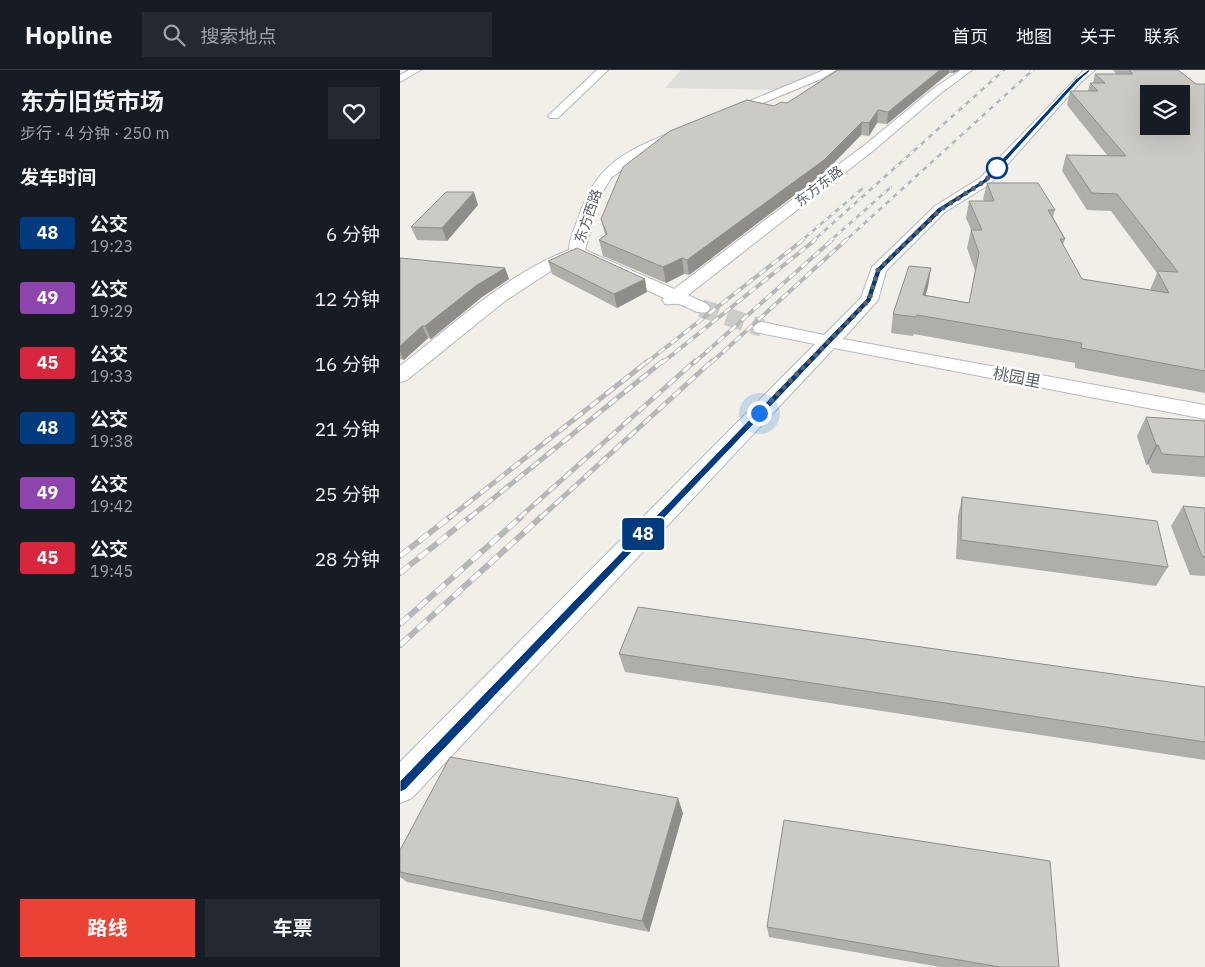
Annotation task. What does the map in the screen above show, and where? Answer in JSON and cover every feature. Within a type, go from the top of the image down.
[{"type":"street","points":[[400,79],[416,70]]},
{"type":"street","points":[[554,116],[602,70]]},
{"type":"street","points":[[712,120],[831,70]]},
{"type":"street","name":"东方东路","points":[[673,299],[870,147],[937,91],[967,70]]},
{"type":"street","points":[[400,786],[869,300],[878,270],[940,210],[985,181],[1078,80],[1090,70]]},
{"type":"street","name":"东方西路","points":[[695,127],[660,141],[635,154],[612,171],[599,184],[577,245],[577,252],[673,299],[701,308]]},
{"type":"street","points":[[400,376],[499,297],[557,260],[577,252]]},
{"type":"street","points":[[762,328],[828,342]]},
{"type":"street","name":"桃园里","points":[[828,342],[1205,412]]},
{"type":"shaded area","points":[[681,70],[824,70],[782,90],[665,88]]},
{"type":"building","points":[[838,70],[940,70],[888,112],[878,110],[869,123],[862,122],[824,160],[687,260],[682,258],[663,267],[599,240],[607,234],[601,219],[623,167],[670,131],[747,100],[774,106],[781,102],[787,103]]},
{"type":"building","points":[[1129,70],[1178,70],[1196,84],[1205,84],[1205,371],[1081,348],[1082,343],[917,315],[916,317],[893,314],[909,266],[931,268],[923,295],[969,303],[979,253],[971,230],[982,230],[969,201],[994,201],[987,183],[1038,183],[1055,210],[1048,210],[1065,239],[1060,239],[1082,279],[1169,293],[1157,271],[1178,272],[1117,194],[1092,193],[1066,155],[1126,156],[1070,91],[1098,91],[1090,83],[1105,83],[1095,74],[1133,74]]},
{"type":"building","points":[[446,192],[474,192],[442,228],[411,227]]},
{"type":"building","points":[[577,248],[645,279],[614,294],[548,261]]},
{"type":"building","points":[[400,258],[505,268],[477,285],[425,326],[422,326],[400,346]]},
{"type":"building","points":[[1146,417],[1205,421],[1205,457],[1162,454],[1158,445],[1156,445]]},
{"type":"building","points":[[962,497],[1157,521],[1168,567],[961,540]]},
{"type":"building","points":[[1183,506],[1205,508],[1205,557],[1202,556]]},
{"type":"building","points":[[638,607],[1205,687],[1205,742],[619,654]]},
{"type":"building","points":[[450,757],[678,798],[642,921],[400,872],[400,850]]},
{"type":"building","points":[[784,820],[1050,861],[1059,967],[1000,967],[767,927]]},
{"type":"tunnel","points":[[701,308],[762,328]]},
{"type":"railway","points":[[813,241],[1004,70]]},
{"type":"railway","points":[[845,241],[1033,70]]},
{"type":"railway","points":[[830,241],[891,187]]},
{"type":"railway","points":[[801,241],[862,189]]},
{"type":"railway","points":[[646,363],[803,240]]},
{"type":"railway","points":[[662,363],[815,240]]},
{"type":"railway","points":[[694,363],[832,240]]},
{"type":"railway","points":[[711,363],[846,240]]},
{"type":"railway","points":[[449,518],[648,361]]},
{"type":"railway","points":[[469,518],[663,361]]},
{"type":"railway","points":[[519,518],[695,361]]},
{"type":"railway","points":[[540,518],[712,361]]},
{"type":"railway","points":[[400,556],[450,517]]},
{"type":"railway","points":[[400,573],[470,517]]},
{"type":"railway","points":[[400,624],[521,517]]},
{"type":"railway","points":[[400,645],[541,517]]},
{"type":"bus line","name":"48","points":[[400,786],[869,300],[878,270],[940,210],[985,181],[1078,80],[1090,70]]},
{"type":"route","points":[[759,413],[869,300],[878,270],[940,210],[985,181],[997,168]]}]
